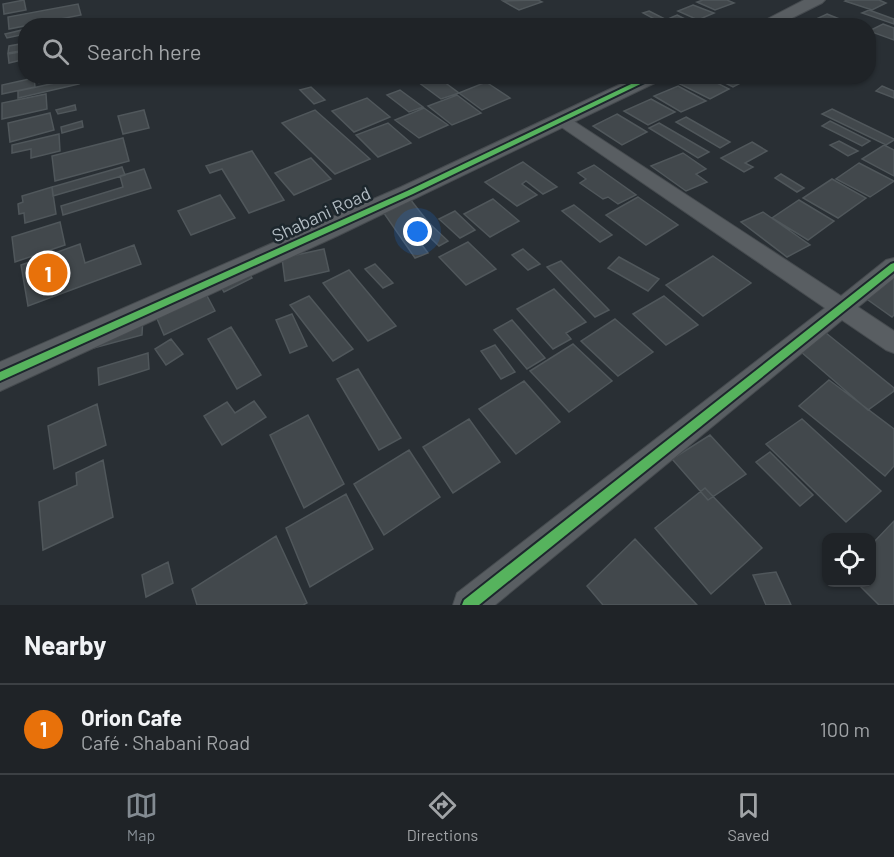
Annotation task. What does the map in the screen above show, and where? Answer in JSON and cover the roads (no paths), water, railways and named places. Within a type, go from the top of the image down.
[{"type":"street","points":[[779,18],[817,0]]},
{"type":"street","name":"Shabani Road","points":[[0,377],[202,288],[638,84]]},
{"type":"street","points":[[563,121],[894,343]]},
{"type":"street","points":[[469,605],[894,266]]},
{"type":"place","name":"Orion Cafe","points":[[48,273]]}]
